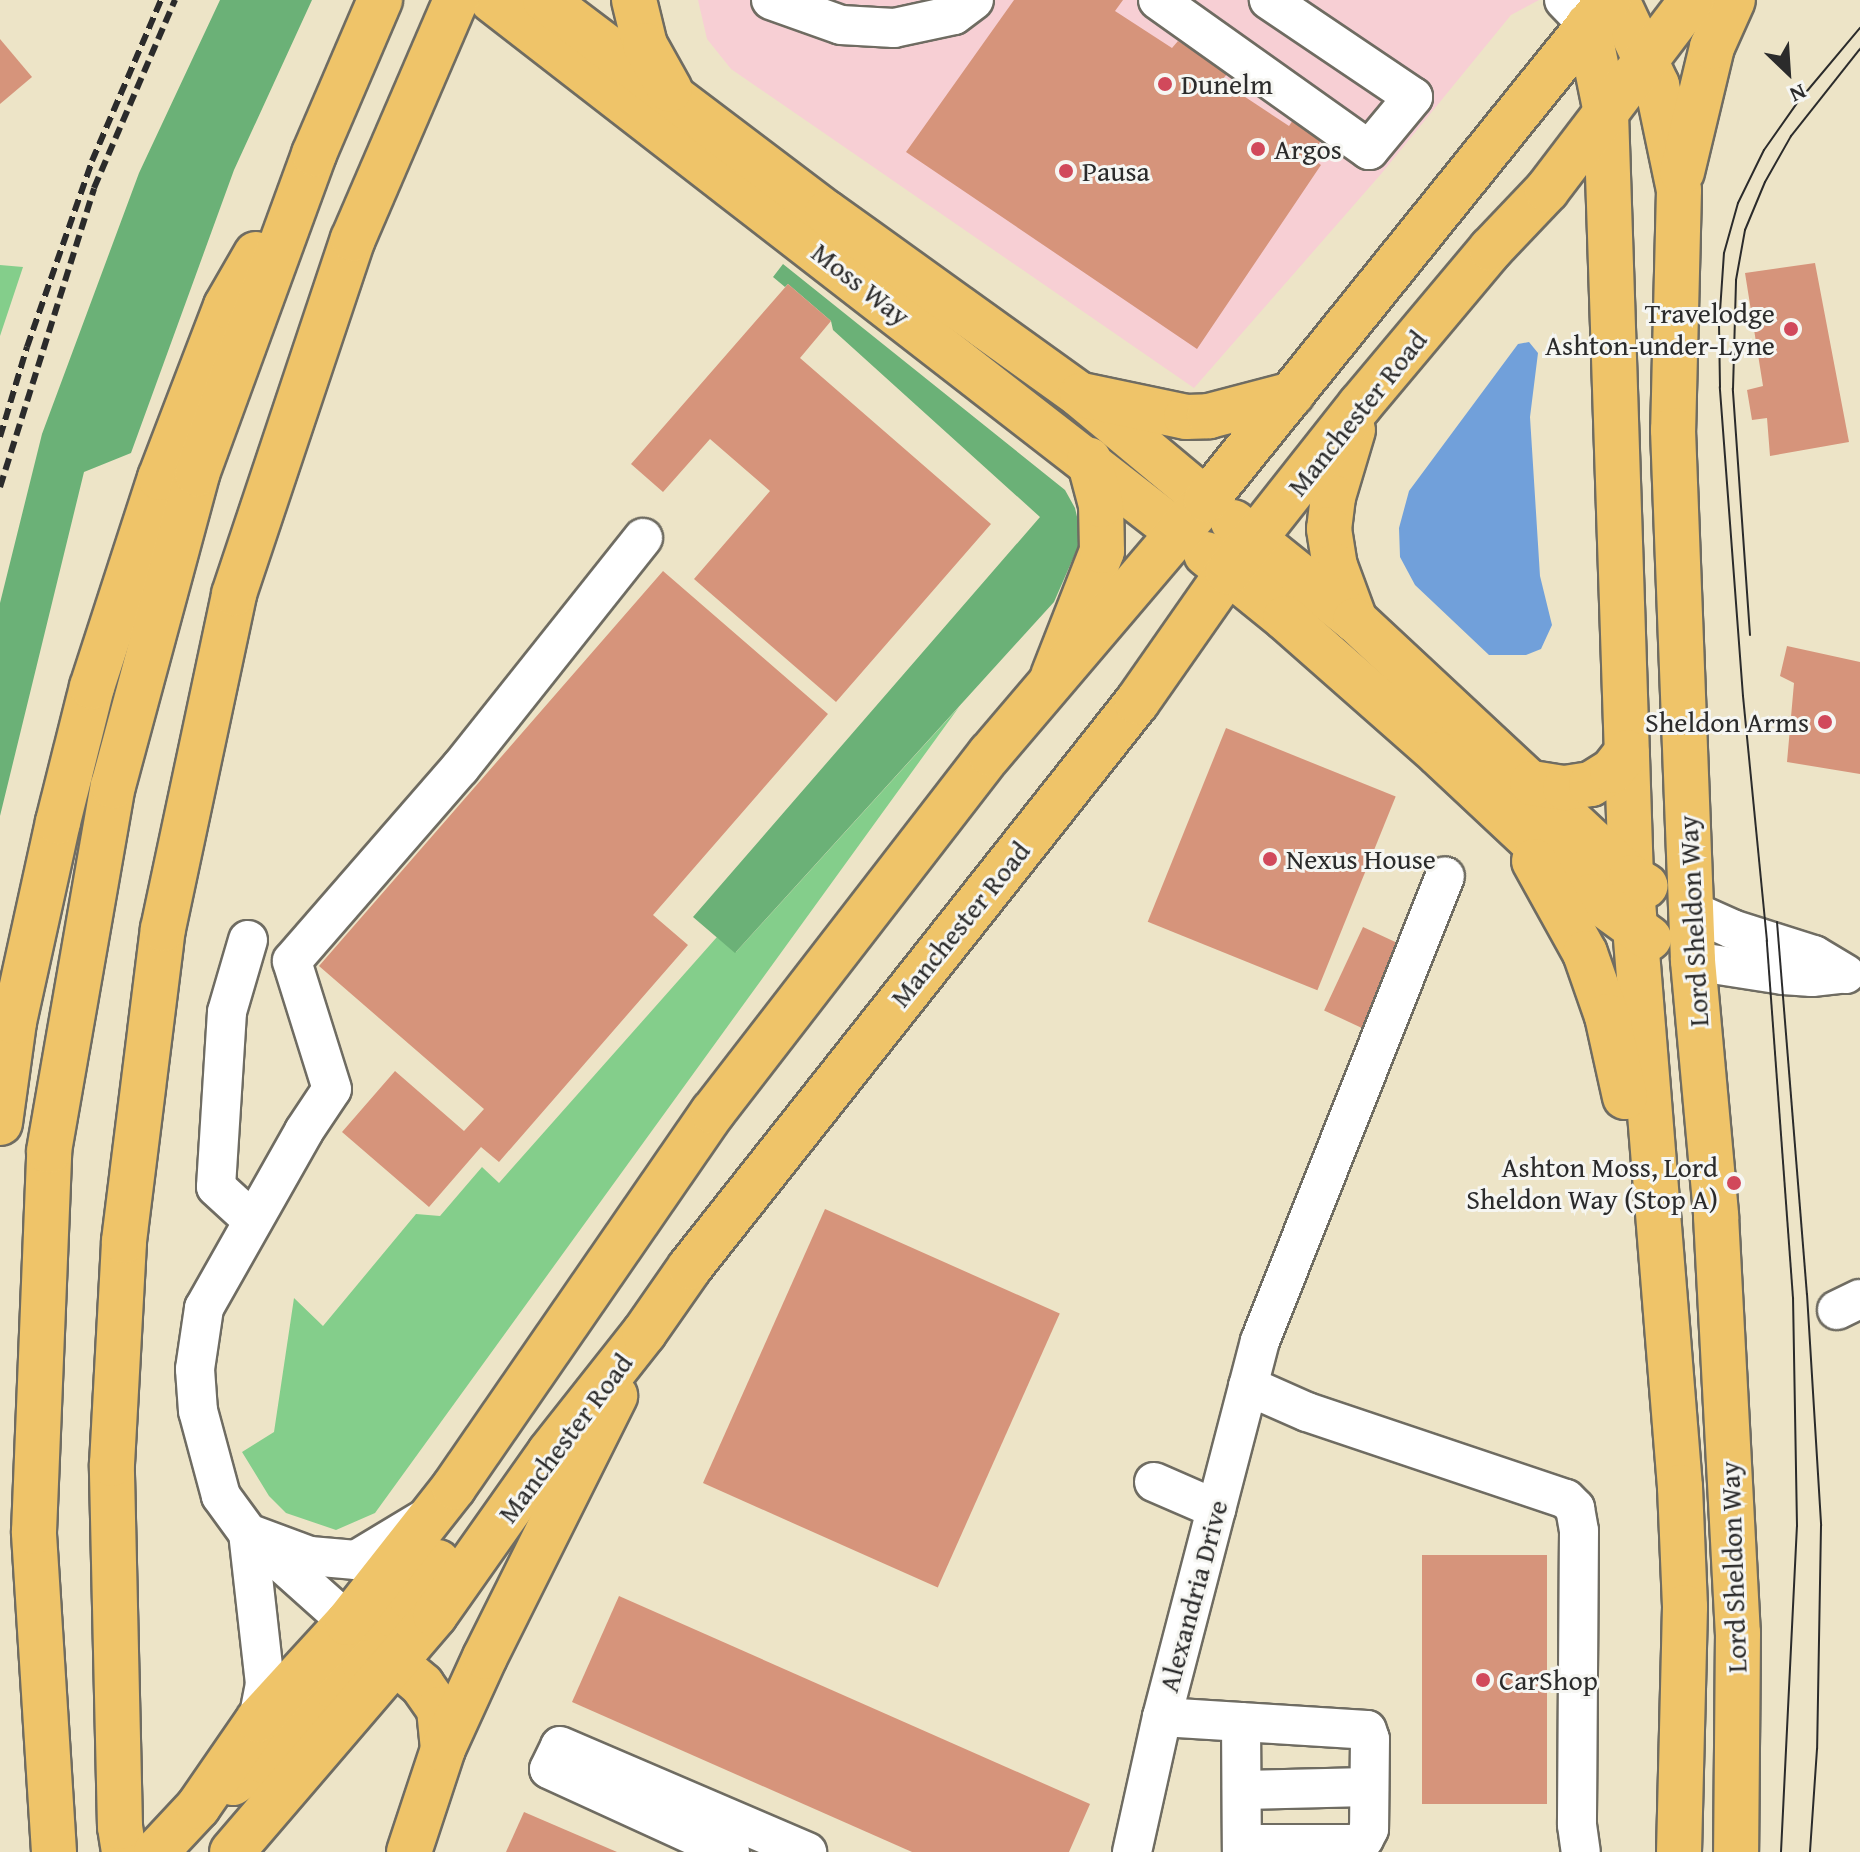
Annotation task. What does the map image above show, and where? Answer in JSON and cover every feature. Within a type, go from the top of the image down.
[{"type":"main road","points":[[54,1852],[34,1532],[49,1151],[113,786],[197,474],[314,154],[380,0]]},
{"type":"main road","points":[[124,1852],[120,1827],[112,1464],[124,1241],[163,929],[234,594],[353,239],[456,0]]},
{"type":"main road","points":[[634,0],[645,45],[677,101]]},
{"type":"main road","name":"Manchester Road","points":[[232,1852],[396,1663],[550,1452],[644,1333],[786,1141],[1137,702],[1241,556],[1360,405],[1491,249],[1547,190],[1692,0]]},
{"type":"main road","points":[[1679,190],[1712,47],[1733,0]]},
{"type":"main road","points":[[156,1852],[198,1807],[258,1720],[347,1623],[434,1513],[713,1112],[1052,678],[1192,516],[1610,8]]},
{"type":"main road","name":"Lord Sheldon Way","points":[[1610,8],[1647,59],[1657,85],[1679,190],[1673,430],[1690,910],[1662,945],[1657,1232],[1669,1336],[1684,1577],[1683,1772],[1679,1852]]},
{"type":"main road","name":"Lord Sheldon Way","points":[[1610,8],[1606,113],[1631,877],[1662,945],[1716,1216],[1738,1633],[1736,1852]]},
{"type":"main road","name":"Moss Way","points":[[534,10],[677,101],[1080,395],[1192,516],[1241,556]]},
{"type":"main road","name":"Moss Way","points":[[534,10],[1089,460],[1192,516]]},
{"type":"main road","points":[[0,1123],[14,1022],[54,837],[101,657],[160,478],[226,306],[314,154]]},
{"type":"main road","points":[[1080,395],[1186,417],[1209,416],[1292,394]]},
{"type":"main road","points":[[1355,620],[1335,566],[1329,529],[1333,497],[1360,405]]},
{"type":"main road","points":[[1052,678],[1102,551],[1101,505],[1089,460]]},
{"type":"main road","points":[[1241,556],[1355,620],[1631,877],[1690,910]]},
{"type":"main road","points":[[1241,556],[1515,828],[1591,896],[1662,945]]},
{"type":"main road","points":[[1532,783],[1565,788],[1591,784],[1612,771],[1627,752]]},
{"type":"main road","points":[[1515,828],[1585,953],[1607,1016],[1657,1232]]},
{"type":"main road","points":[[409,1852],[443,1749],[644,1333]]},
{"type":"main road","points":[[347,1623],[370,1626],[393,1615],[411,1598],[474,1512],[550,1452]]},
{"type":"main road","points":[[198,1807],[263,1761],[343,1678],[364,1663],[396,1663],[422,1685],[439,1709],[443,1749]]},
{"type":"street","points":[[771,0],[841,25],[894,28],[954,15],[974,0]]},
{"type":"street","points":[[1158,0],[1369,150],[1413,97],[1269,0]]},
{"type":"street","points":[[396,1663],[248,1533],[221,1496],[198,1411],[195,1369],[204,1308],[332,1089],[292,961],[460,768],[643,538]]},
{"type":"street","name":"Alexandria Drive","points":[[1132,1852],[1162,1717],[1260,1341],[1445,876]]},
{"type":"street","points":[[1690,910],[1732,929],[1814,955],[1853,975]]},
{"type":"street","points":[[248,940],[227,1012],[216,1187],[253,1221]]},
{"type":"street","points":[[1662,945],[1812,977],[1853,975]]},
{"type":"street","points":[[1248,1386],[1307,1412],[1566,1499],[1575,1508],[1579,1531],[1577,1825],[1581,1852]]},
{"type":"street","points":[[1154,1482],[1216,1509]]},
{"type":"street","points":[[248,1533],[310,1556],[356,1560],[434,1513]]},
{"type":"street","points":[[248,1533],[265,1684],[258,1720]]},
{"type":"street","points":[[1162,1717],[1241,1722],[1367,1730],[1370,1739],[1369,1829],[1364,1839],[1354,1844],[1242,1848],[1241,1722]]},
{"type":"street","points":[[730,1852],[549,1769],[560,1746],[807,1852]]},
{"type":"street","points":[[1242,1790],[1369,1787]]},
{"type":"shaded area","points":[[698,0],[1539,0],[1511,15],[1381,174],[1194,388],[731,69],[707,39]]},
{"type":"green space","points":[[220,0],[312,0],[234,170],[131,453],[84,472],[0,816],[0,603],[42,434],[139,173]]},
{"type":"green space","points":[[783,264],[1065,490],[1075,508],[1080,530],[1078,547],[1054,602],[735,953],[693,917],[1040,517],[833,330],[831,321],[788,284],[785,287],[773,277]]},
{"type":"green space","points":[[0,265],[23,267],[0,336]]},
{"type":"green space","points":[[959,707],[375,1513],[336,1530],[286,1513],[269,1496],[242,1452],[274,1432],[294,1298],[323,1326],[416,1214],[440,1216],[482,1167],[499,1183],[717,937],[736,952]]},
{"type":"water","points":[[1529,342],[1538,353],[1530,417],[1540,576],[1552,625],[1541,649],[1526,655],[1489,655],[1415,585],[1400,557],[1399,528],[1409,491],[1518,344]]},
{"type":"building","points":[[1014,0],[1123,0],[1115,11],[1172,48],[1178,41],[1228,73],[1221,81],[1289,126],[1293,120],[1322,139],[1310,157],[1321,165],[1197,349],[906,152]]},
{"type":"building","points":[[0,39],[32,77],[0,104]]},
{"type":"building","name":"Travelodge Ashton-under-Lyne","points":[[1815,263],[1849,442],[1770,456],[1767,418],[1752,420],[1747,390],[1763,386],[1745,273]]},
{"type":"building","points":[[788,284],[831,321],[800,358],[991,524],[836,702],[694,579],[770,491],[710,439],[663,492],[631,464]]},
{"type":"building","points":[[663,571],[828,714],[653,915],[688,945],[499,1162],[481,1147],[429,1207],[342,1132],[395,1071],[464,1131],[484,1109],[319,966]]},
{"type":"building","name":"Sheldon Arms","points":[[1787,646],[1860,662],[1860,774],[1787,762],[1794,683],[1780,676]]},
{"type":"building","name":"Nexus House","points":[[1226,728],[1396,797],[1317,990],[1148,922]]},
{"type":"building","points":[[1363,927],[1406,947],[1367,1030],[1324,1010]]},
{"type":"building","points":[[825,1209],[1060,1314],[938,1588],[703,1483]]},
{"type":"building","name":"CarShop","points":[[1422,1555],[1547,1555],[1547,1804],[1422,1804]]},
{"type":"building","points":[[619,1596],[1090,1804],[1069,1852],[912,1852],[572,1702]]},
{"type":"building","points":[[524,1812],[617,1852],[506,1852]]},
{"type":"tram line","points":[[1781,1852],[1797,1526],[1793,1298],[1767,941],[1743,696],[1720,387],[1719,326],[1724,253],[1738,203],[1764,150],[1797,103],[1860,28]]},
{"type":"tram line","points":[[1750,635],[1733,389],[1736,280],[1745,230],[1765,182],[1791,136],[1860,49]]},
{"type":"tram line","points":[[1777,922],[1807,1294],[1821,1526],[1817,1749],[1810,1852]]},
{"type":"railway","points":[[0,437],[27,347],[92,161],[161,0]]},
{"type":"railway","points":[[0,487],[94,188],[175,0]]},
{"type":"place","name":"Dunelm","points":[[1165,84]]},
{"type":"place","name":"Argos","points":[[1258,149]]},
{"type":"place","name":"Pausa","points":[[1066,171]]},
{"type":"place","name":"Travelodge Ashton-under-Lyne","points":[[1791,329]]},
{"type":"place","name":"Sheldon Arms","points":[[1825,722]]},
{"type":"place","name":"Nexus House","points":[[1270,859]]},
{"type":"place","name":"Ashton Moss, Lord Sheldon Way (Stop A)","points":[[1734,1183]]},
{"type":"place","name":"CarShop","points":[[1483,1680]]}]
